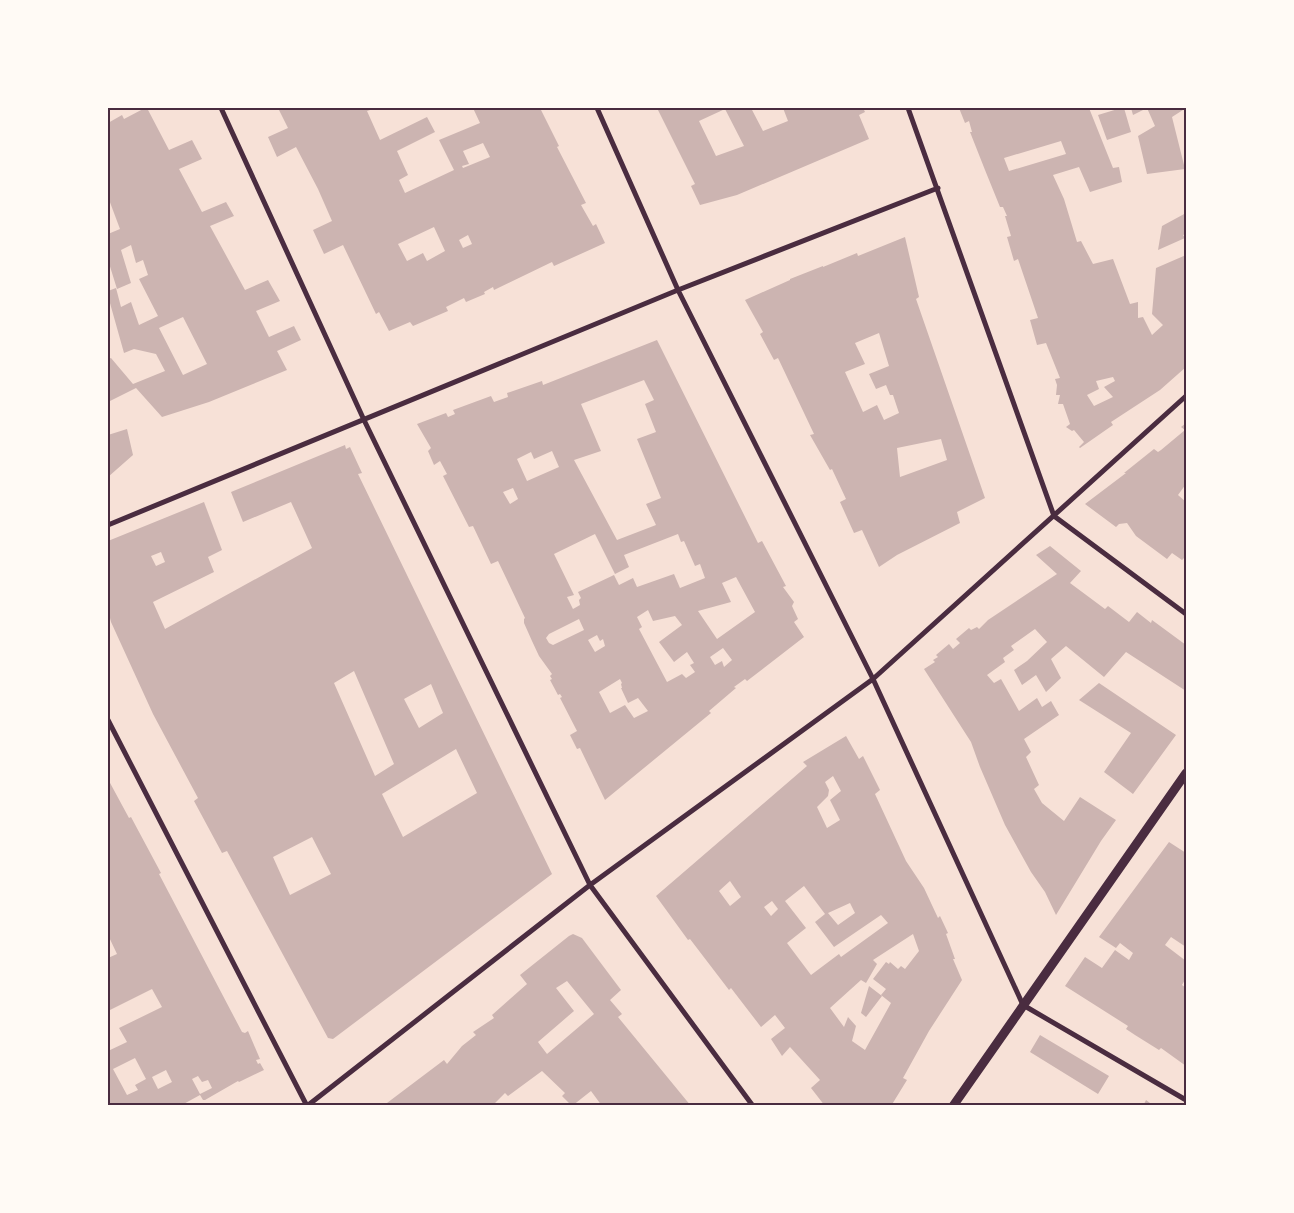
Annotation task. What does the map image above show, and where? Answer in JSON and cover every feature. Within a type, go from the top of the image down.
[{"type":"street","points":[[221,108],[364,420],[590,885],[753,1106]]},
{"type":"street","points":[[597,108],[678,290],[873,679],[1023,1006],[1186,1100]]},
{"type":"street","points":[[908,108],[1054,516],[1186,614]]},
{"type":"street","points":[[108,525],[678,290],[938,188]]},
{"type":"street","points":[[108,720],[307,1106],[590,885],[873,679],[1186,396]]},
{"type":"street","points":[[953,1106],[1186,773]]},
{"type":"building","points":[[147,108],[169,150],[192,140],[202,159],[179,169],[202,212],[226,202],[234,216],[210,226],[245,290],[268,280],[280,301],[256,311],[269,337],[294,326],[301,340],[277,351],[287,370],[209,402],[162,417],[136,388],[108,402],[108,359],[111,358],[133,384],[165,371],[156,354],[134,349],[124,353],[108,296],[108,291],[116,288],[121,307],[131,302],[139,325],[158,316],[139,279],[148,275],[143,260],[136,263],[131,245],[121,250],[131,283],[117,289],[108,260],[108,234],[120,229],[108,197],[108,123],[122,115],[124,119]],"holes":[[[183,317],[207,364],[183,375],[159,328]]]},
{"type":"building","points":[[278,108],[376,108],[367,111],[380,140],[427,117],[435,132],[397,151],[408,175],[399,180],[405,193],[454,170],[439,140],[480,123],[473,108],[540,108],[559,146],[557,147],[586,203],[581,205],[593,226],[596,224],[605,243],[554,266],[552,262],[494,290],[493,287],[484,292],[485,294],[466,302],[464,298],[446,307],[448,311],[413,326],[410,322],[389,331],[379,312],[376,314],[343,245],[324,254],[313,230],[332,221],[318,189],[296,147],[277,157],[268,137],[288,128]],"holes":[[[483,143],[490,157],[463,168],[462,166],[469,164],[463,151]],[[434,227],[445,251],[427,261],[423,253],[407,261],[398,244]],[[468,235],[472,244],[463,248],[459,240]]]},
{"type":"building","points":[[657,108],[751,108],[763,131],[788,121],[783,108],[863,108],[865,112],[859,115],[869,139],[737,195],[700,205],[691,186],[695,184]],"holes":[[[725,109],[744,146],[716,156],[699,121]]]},
{"type":"building","points":[[959,108],[1089,108],[1113,168],[1119,167],[1122,182],[1090,192],[1079,167],[1053,175],[1064,199],[1077,242],[1081,241],[1093,264],[1113,259],[1130,304],[1138,302],[1138,318],[1143,317],[1152,335],[1163,325],[1152,314],[1156,268],[1186,255],[1186,367],[1160,390],[1111,422],[1113,425],[1080,448],[1084,442],[1074,430],[1072,431],[1066,427],[1070,424],[1063,404],[1058,404],[1060,395],[1056,395],[1057,385],[1055,379],[1060,378],[1046,343],[1037,345],[1030,320],[1038,318],[1018,259],[1014,261],[1007,237],[1011,236],[1005,216],[1007,216],[1003,207],[1000,207],[985,170],[970,132],[972,132],[969,121],[965,123]],"holes":[[[1061,141],[1066,154],[1009,171],[1004,158]],[[1113,377],[1115,381],[1104,387],[1113,397],[1094,406],[1087,395],[1099,389],[1096,381]]]},
{"type":"building","points":[[1124,108],[1131,132],[1107,140],[1098,115]]},
{"type":"building","points":[[1131,108],[1147,108],[1133,115]]},
{"type":"building","points":[[1147,108],[1186,108],[1172,117],[1185,169],[1147,174],[1138,136],[1155,126]]},
{"type":"building","points":[[1186,213],[1186,234],[1183,235],[1185,238],[1158,250],[1162,226]]},
{"type":"building","points":[[905,237],[919,297],[916,299],[985,498],[957,512],[960,523],[897,555],[879,567],[862,530],[854,533],[840,502],[846,499],[832,469],[830,470],[810,435],[814,434],[778,358],[774,360],[760,334],[763,332],[745,300],[823,266],[857,253],[858,256]],"holes":[[[879,333],[889,366],[869,374],[876,389],[886,385],[890,395],[893,395],[899,413],[884,420],[877,405],[863,412],[845,372],[865,364],[855,343]],[[941,439],[947,460],[900,477],[897,448]]]},
{"type":"building","points":[[657,340],[758,543],[762,541],[786,586],[783,587],[794,602],[792,606],[798,619],[794,622],[804,637],[747,681],[745,679],[734,687],[736,688],[709,711],[711,713],[605,800],[580,748],[577,749],[570,735],[577,731],[560,698],[562,697],[560,694],[558,695],[550,680],[552,679],[550,676],[552,674],[539,656],[524,623],[525,618],[498,561],[491,564],[473,526],[469,527],[443,476],[447,474],[440,461],[434,465],[428,451],[431,448],[417,424],[446,413],[448,417],[455,414],[453,410],[491,396],[494,402],[508,397],[507,393],[542,381],[543,385]],"holes":[[[644,380],[654,400],[645,404],[656,432],[637,439],[661,498],[646,504],[656,525],[617,540],[574,460],[601,451],[581,404]],[[552,451],[559,467],[527,481],[517,459],[531,452],[534,459]],[[513,488],[518,499],[510,504],[503,492]],[[595,534],[615,574],[629,567],[624,555],[678,534],[681,542],[684,541],[695,566],[700,564],[705,578],[680,588],[674,574],[637,587],[633,578],[619,585],[614,575],[578,592],[581,598],[579,600],[580,605],[573,609],[567,597],[574,595],[554,554]],[[736,577],[755,612],[717,639],[698,611],[731,602],[722,583]],[[648,610],[653,621],[675,616],[682,625],[659,642],[674,662],[687,652],[694,663],[690,665],[695,672],[686,678],[682,674],[667,682],[639,629],[642,627],[637,617]],[[579,619],[584,630],[553,645],[546,638],[549,634]],[[597,635],[600,641],[603,639],[605,646],[595,652],[588,640]],[[723,648],[732,660],[724,667],[722,661],[715,665],[710,657]],[[620,679],[622,683],[621,688],[628,703],[638,698],[648,711],[634,718],[625,705],[610,713],[599,692]]]},
{"type":"building","points":[[1186,423],[1186,484],[1178,495],[1186,502],[1186,558],[1182,560],[1172,553],[1167,559],[1136,536],[1127,523],[1119,524],[1116,527],[1085,504],[1154,449],[1158,452],[1161,450],[1185,430],[1181,427]]},
{"type":"building","points":[[127,429],[133,455],[108,477],[108,435]]},
{"type":"building","points":[[345,445],[346,449],[350,447],[362,473],[358,474],[552,874],[333,1039],[328,1038],[227,851],[222,853],[194,801],[198,798],[153,714],[110,618],[108,619],[108,541],[204,502],[222,550],[208,557],[214,572],[153,602],[165,629],[312,548],[291,502],[243,522],[231,492]],"holes":[[[161,552],[165,562],[156,566],[151,556]],[[354,671],[394,764],[375,776],[334,683]],[[431,684],[443,713],[419,728],[404,699]],[[456,749],[477,793],[403,837],[382,794]],[[312,837],[331,874],[290,895],[273,857]]]},
{"type":"building","points":[[1050,546],[1081,571],[1070,583],[1105,609],[1108,606],[1129,622],[1137,612],[1151,623],[1152,620],[1186,645],[1186,691],[1126,652],[1104,677],[1066,646],[1051,659],[1061,678],[1046,692],[1036,675],[1022,685],[1014,670],[1027,661],[1047,642],[1035,629],[1011,646],[1014,650],[1003,658],[1005,662],[987,675],[994,683],[1001,679],[1019,711],[1037,698],[1042,707],[1051,701],[1059,715],[1024,739],[1031,752],[1026,757],[1039,785],[1034,789],[1042,803],[1064,821],[1080,797],[1116,820],[1056,915],[1045,892],[1031,872],[1005,825],[971,742],[924,669],[935,662],[933,660],[938,657],[936,655],[949,644],[953,649],[960,643],[956,639],[969,628],[971,630],[977,627],[979,629],[988,620],[1057,574],[1036,555]]},
{"type":"building","points":[[1099,683],[1176,735],[1133,794],[1104,772],[1131,733],[1079,700]]},
{"type":"building","points":[[846,736],[859,759],[863,756],[880,790],[875,794],[906,861],[924,888],[938,918],[940,916],[948,933],[946,934],[955,959],[953,959],[962,980],[929,1031],[903,1078],[907,1080],[891,1106],[825,1106],[811,1088],[820,1080],[790,1047],[782,1056],[771,1039],[785,1028],[775,1015],[761,1027],[731,988],[729,990],[690,939],[688,940],[656,896],[807,766],[803,762]],"holes":[[[833,776],[841,791],[830,800],[840,820],[827,828],[817,807],[828,796],[829,790],[825,782]],[[730,881],[741,897],[730,906],[719,891]],[[804,886],[825,914],[815,922],[834,947],[881,915],[888,923],[841,957],[839,954],[811,975],[787,943],[806,928],[785,901]],[[772,901],[778,909],[771,916],[764,907]],[[850,903],[855,913],[838,925],[828,913]],[[913,934],[919,951],[905,969],[901,966],[898,969],[890,962],[889,964],[886,962],[873,979],[886,989],[881,995],[891,1003],[865,1050],[852,1041],[856,1026],[848,1017],[844,1027],[830,1008],[861,980],[866,983],[877,964],[873,960]]]},
{"type":"building","points":[[108,782],[129,818],[131,817],[242,1032],[248,1031],[260,1059],[256,1060],[264,1070],[238,1081],[205,1100],[200,1095],[180,1106],[108,1106],[108,1051],[127,1042],[119,1028],[162,1007],[152,989],[108,1011],[108,958],[117,954],[108,935]],"holes":[[[135,1058],[146,1079],[135,1085],[138,1090],[127,1095],[113,1069]],[[166,1070],[172,1082],[158,1089],[152,1077]],[[198,1076],[202,1082],[208,1080],[212,1088],[200,1094],[192,1079]]]},
{"type":"building","points":[[1169,842],[1186,853],[1186,947],[1171,937],[1165,945],[1186,961],[1186,978],[1182,985],[1186,988],[1186,1066],[1161,1048],[1159,1050],[1135,1035],[1126,1029],[1128,1026],[1065,986],[1085,957],[1102,968],[1115,950],[1129,960],[1133,953],[1120,943],[1116,948],[1099,937]]},
{"type":"building","points":[[573,934],[582,938],[621,990],[610,1000],[622,1014],[618,1017],[691,1106],[605,1106],[604,1104],[602,1106],[591,1091],[572,1106],[562,1096],[565,1093],[542,1071],[508,1096],[505,1093],[492,1106],[383,1106],[444,1060],[447,1064],[462,1046],[476,1035],[473,1032],[494,1018],[492,1015],[527,984],[520,975]],"holes":[[[567,981],[594,1014],[547,1054],[538,1042],[574,1011],[556,988]]]},
{"type":"building","points":[[869,986],[882,996],[866,1017],[861,1013]]},
{"type":"building","points":[[1040,1035],[1109,1076],[1098,1094],[1030,1052]]},
{"type":"building","points":[[1146,1100],[1154,1106],[1143,1106]]}]
